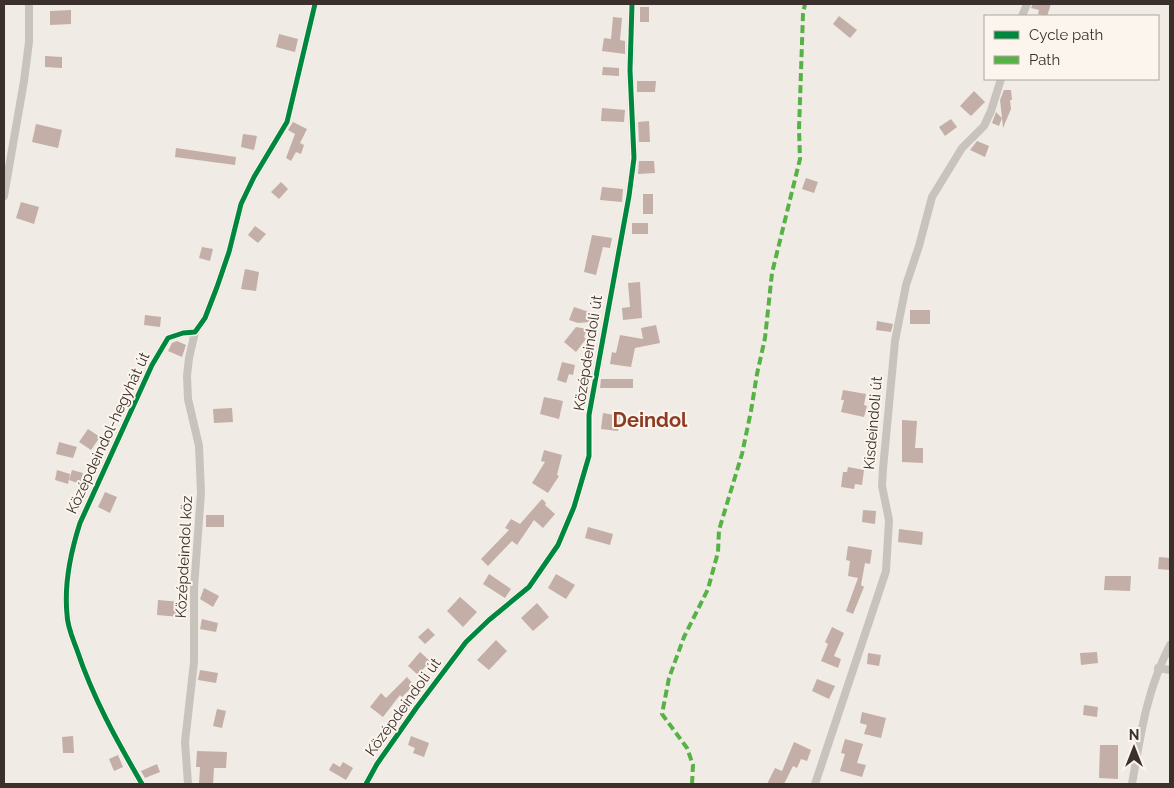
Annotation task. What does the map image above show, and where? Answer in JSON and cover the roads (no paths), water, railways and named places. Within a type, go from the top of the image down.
[{"type":"street","points":[[4,196],[26,72],[29,42],[29,4]]},
{"type":"street","points":[[195,332],[205,318],[217,287],[229,252],[241,204],[254,177],[287,122],[315,4]]},
{"type":"street","name":"Középdeindoli út","points":[[366,784],[377,764],[411,715],[466,642],[488,620],[528,587],[558,545],[574,507],[590,456],[590,414],[629,196],[634,158],[630,70],[632,4]]},
{"type":"street","name":"Kisdeindoli út","points":[[816,784],[886,571],[889,520],[882,486],[883,469],[895,341],[906,285],[932,197],[962,148],[984,126],[1001,80]]},
{"type":"street","name":"Középdeindol-hegyhát út","points":[[142,784],[109,726],[86,678],[66,614],[68,584],[73,546],[80,523],[152,365],[168,338],[195,332]]},
{"type":"street","name":"Középdeindol köz","points":[[188,784],[185,742],[194,662],[194,588],[202,493],[199,446],[188,399],[187,376],[195,332]]},
{"type":"street","points":[[1132,784],[1150,690],[1158,668],[1170,645]]},
{"type":"street","points":[[1158,668],[1170,670]]},
{"type":"district","name":"Deindol","points":[[650,420]]}]
